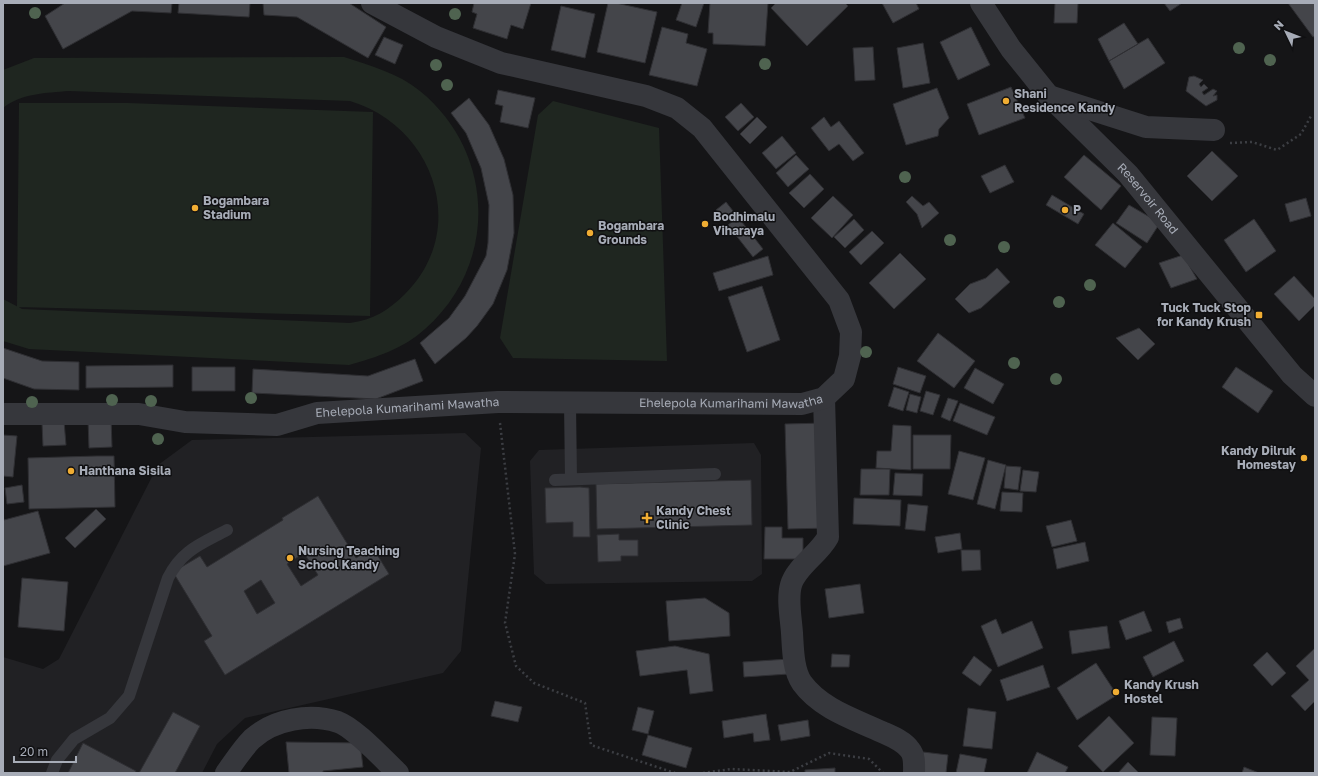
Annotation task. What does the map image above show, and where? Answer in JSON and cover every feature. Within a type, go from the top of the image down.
[{"type":"street","name":"Ehelepola Kumarihami Mawatha","points":[[3,414],[139,414],[185,422],[277,425],[318,413],[498,402],[802,404],[824,398],[844,379],[850,356],[851,332],[839,300],[702,128],[677,108],[646,96],[502,63],[436,37],[372,3]]},
{"type":"street","name":"Reservoir Road","points":[[982,3],[1011,49],[1048,96],[1128,174],[1292,375],[1315,396]]},
{"type":"street","points":[[1048,96],[1146,127],[1214,130]]},
{"type":"street","points":[[824,398],[828,537],[823,547],[803,567],[791,584],[790,605],[794,661],[802,682],[816,698],[836,711],[898,739],[910,749],[914,760],[914,773]]},
{"type":"street","points":[[226,773],[253,739],[280,723],[311,717],[339,722],[364,740],[398,773]]},
{"type":"lane","points":[[570,403],[571,479]]},
{"type":"lane","points":[[555,480],[715,474]]},
{"type":"lane","points":[[52,773],[57,760],[74,739],[110,718],[129,696],[168,578],[176,563],[186,553],[227,530]]},
{"type":"path","points":[[1214,130],[1231,143],[1252,142],[1277,150],[1301,134],[1311,116]]},
{"type":"path","points":[[498,402],[515,554],[505,623],[516,666],[534,683],[585,703],[591,745],[675,773]]},
{"type":"path","points":[[703,773],[731,769],[790,772],[829,753],[869,759],[883,773]]},
{"type":"shaded area","points":[[344,57],[403,79],[420,91],[445,116],[463,145],[474,177],[478,209],[476,242],[466,274],[449,303],[417,336],[389,352],[349,365],[29,349],[3,341],[3,299],[22,309],[350,323],[373,317],[393,305],[405,294],[425,268],[436,240],[438,211],[433,182],[421,156],[403,133],[379,114],[350,101],[69,91],[43,93],[18,99],[3,108],[3,70],[34,58]]},
{"type":"shaded area","name":"Bogambara Grounds","points":[[553,101],[659,128],[667,361],[513,358],[500,338],[538,115]]},
{"type":"shaded area","name":"Bogambara Stadium","points":[[19,103],[128,103],[373,112],[370,316],[17,307]]},
{"type":"shaded area","name":"Nursing Teaching School Kandy","points":[[465,433],[481,448],[461,651],[443,673],[245,718],[217,744],[202,773],[3,773],[3,657],[43,669],[59,659],[158,465],[192,440]]},
{"type":"shaded area","name":"Kandy Chest Clinic","points":[[754,443],[761,455],[762,574],[752,581],[546,584],[534,574],[530,461],[539,450]]},
{"type":"building","points":[[65,3],[172,3],[171,13],[132,11],[63,49],[45,16]]},
{"type":"building","points":[[179,3],[250,3],[249,17],[178,13]]},
{"type":"building","points":[[263,3],[349,3],[386,27],[368,58],[297,17],[264,15]]},
{"type":"building","points":[[474,3],[531,3],[523,29],[511,25],[507,39],[473,28],[477,14],[472,12]]},
{"type":"building","points":[[608,3],[616,3],[657,12],[645,63],[597,52]]},
{"type":"building","points":[[682,3],[704,3],[696,27],[676,20]]},
{"type":"building","points":[[710,3],[768,3],[765,46],[713,44],[713,33],[708,33]]},
{"type":"building","points":[[776,3],[845,3],[848,6],[807,46],[771,8]]},
{"type":"building","points":[[882,3],[916,3],[919,9],[893,23]]},
{"type":"building","points":[[1055,3],[1078,3],[1077,23],[1054,23]]},
{"type":"building","points":[[1164,3],[1182,3],[1170,11]]},
{"type":"building","points":[[1288,3],[1315,3],[1315,36],[1313,37]]},
{"type":"building","points":[[561,6],[595,14],[585,58],[551,50]]},
{"type":"building","points":[[1124,23],[1138,44],[1109,61],[1098,39]]},
{"type":"building","points":[[662,27],[688,34],[686,43],[707,49],[697,86],[649,75]]},
{"type":"building","points":[[971,27],[990,65],[958,80],[940,42]]},
{"type":"building","points":[[384,37],[403,45],[395,64],[375,55]]},
{"type":"building","points":[[1148,38],[1165,63],[1124,89],[1109,61]]},
{"type":"building","points":[[923,43],[930,83],[903,88],[897,48]]},
{"type":"building","points":[[873,47],[875,80],[855,81],[853,48]]},
{"type":"building","points":[[1194,76],[1203,80],[1199,84],[1201,87],[1204,84],[1208,88],[1202,92],[1204,95],[1213,89],[1217,91],[1213,96],[1217,95],[1217,100],[1206,106],[1186,91],[1189,77]]},
{"type":"building","points":[[1011,87],[1025,118],[979,135],[967,104]]},
{"type":"building","points":[[937,88],[949,118],[939,129],[938,136],[906,145],[893,104]]},
{"type":"building","points":[[498,90],[535,98],[528,128],[500,122],[503,106],[495,104]]},
{"type":"building","points":[[469,98],[489,125],[504,159],[513,195],[514,233],[507,270],[493,304],[466,338],[435,364],[420,343],[449,318],[465,296],[486,256],[488,243],[489,205],[481,168],[466,133],[451,113]]},
{"type":"building","points":[[741,103],[754,117],[738,131],[725,117]]},
{"type":"building","points":[[757,117],[767,127],[750,144],[740,134]]},
{"type":"building","points":[[824,117],[831,127],[839,121],[864,153],[853,161],[839,144],[829,151],[811,128]]},
{"type":"building","points":[[782,136],[796,153],[776,169],[762,153]]},
{"type":"building","points":[[1212,151],[1238,176],[1212,201],[1187,176]]},
{"type":"building","points":[[796,155],[809,169],[788,187],[776,173]]},
{"type":"building","points":[[1084,155],[1121,186],[1101,210],[1064,177]]},
{"type":"building","points":[[1005,165],[1014,182],[990,193],[981,176]]},
{"type":"building","points":[[810,174],[824,189],[804,208],[789,193]]},
{"type":"building","name":"P","points":[[1052,195],[1084,214],[1078,224],[1046,205]]},
{"type":"building","points":[[833,196],[853,215],[832,238],[811,218]]},
{"type":"building","points":[[912,196],[923,206],[929,202],[939,213],[922,228],[917,214],[906,202]]},
{"type":"building","points":[[1306,198],[1311,216],[1290,222],[1285,204]]},
{"type":"building","points":[[726,202],[733,211],[724,219],[716,210]]},
{"type":"building","points":[[1129,205],[1160,223],[1147,243],[1116,223]]},
{"type":"building","points":[[738,217],[763,249],[753,257],[728,225]]},
{"type":"building","points":[[854,219],[864,230],[845,248],[834,237]]},
{"type":"building","points":[[1254,219],[1276,251],[1246,272],[1224,240]]},
{"type":"building","points":[[1113,223],[1142,247],[1125,268],[1095,245]]},
{"type":"building","points":[[872,231],[884,243],[861,265],[849,252]]},
{"type":"building","points":[[900,253],[926,279],[894,309],[869,283]]},
{"type":"building","points":[[1183,255],[1197,279],[1171,288],[1159,263]]},
{"type":"building","points":[[768,256],[773,275],[719,291],[713,273]]},
{"type":"building","points":[[997,268],[1010,282],[981,308],[969,313],[955,299],[970,284],[986,278]]},
{"type":"building","points":[[1294,276],[1315,299],[1315,305],[1299,321],[1274,294]]},
{"type":"building","points":[[762,286],[780,340],[747,352],[728,297]]},
{"type":"building","points":[[1139,328],[1155,344],[1138,360],[1116,338]]},
{"type":"building","points":[[938,333],[975,361],[954,388],[917,361]]},
{"type":"building","points":[[3,348],[42,361],[79,362],[79,390],[34,389],[3,378]]},
{"type":"building","points":[[415,359],[423,381],[376,399],[252,393],[253,369],[368,376]]},
{"type":"building","points":[[173,365],[173,387],[86,388],[86,366]]},
{"type":"building","points":[[192,367],[235,367],[235,391],[192,391]]},
{"type":"building","points":[[898,367],[926,376],[920,393],[893,384]]},
{"type":"building","points":[[1236,367],[1273,391],[1258,413],[1222,387]]},
{"type":"building","points":[[975,368],[1004,384],[993,404],[964,388]]},
{"type":"building","points":[[894,387],[909,392],[903,411],[888,406]]},
{"type":"building","points":[[926,391],[940,395],[933,415],[920,411]]},
{"type":"building","points":[[910,394],[921,397],[917,413],[906,410]]},
{"type":"building","points":[[948,398],[958,401],[950,421],[941,417]]},
{"type":"building","points":[[960,403],[995,417],[987,435],[953,421]]},
{"type":"building","points":[[111,418],[112,447],[89,448],[88,419]]},
{"type":"building","points":[[64,421],[66,445],[43,446],[42,423]]},
{"type":"building","points":[[825,423],[828,528],[788,529],[785,424]]},
{"type":"building","points":[[893,425],[911,426],[911,470],[876,468],[877,451],[891,451]]},
{"type":"building","points":[[3,435],[17,436],[13,477],[3,476]]},
{"type":"building","points":[[913,435],[951,435],[950,469],[913,469]]},
{"type":"building","points":[[959,451],[985,458],[973,500],[948,494]]},
{"type":"building","name":"Hanthana Sisila","points":[[114,456],[115,507],[29,509],[28,458]]},
{"type":"building","points":[[988,460],[1006,465],[995,509],[977,504]]},
{"type":"building","points":[[1006,466],[1021,467],[1018,490],[1004,488]]},
{"type":"building","points":[[861,469],[890,469],[889,495],[860,495]]},
{"type":"building","points":[[1023,470],[1039,472],[1036,492],[1020,491]]},
{"type":"building","points":[[895,473],[923,474],[922,496],[893,495]]},
{"type":"building","points":[[751,480],[752,525],[597,529],[596,484]]},
{"type":"building","points":[[22,485],[24,502],[7,504],[5,488]]},
{"type":"building","points":[[545,488],[589,488],[590,537],[573,537],[573,522],[546,523]]},
{"type":"building","points":[[1002,492],[1023,493],[1022,512],[1000,511]]},
{"type":"building","points":[[318,496],[356,558],[373,548],[389,574],[225,675],[204,641],[212,636],[173,572],[200,556],[207,567],[283,520],[282,518]],"holes":[[[304,553],[318,575],[301,586],[287,564]],[[261,580],[275,603],[257,614],[244,591]]]},
{"type":"building","points":[[854,498],[901,500],[900,526],[853,524]]},
{"type":"building","points":[[908,504],[928,506],[925,531],[905,529]]},
{"type":"building","points":[[96,509],[106,519],[75,548],[65,538]]},
{"type":"building","points":[[38,511],[50,553],[3,566],[3,516],[4,520]]},
{"type":"building","points":[[1071,520],[1077,541],[1052,547],[1046,526]]},
{"type":"building","points":[[765,527],[782,527],[782,538],[803,538],[803,559],[764,559]]},
{"type":"building","points":[[960,533],[962,549],[938,553],[935,537]]},
{"type":"building","points":[[619,534],[619,540],[638,540],[638,556],[621,556],[621,561],[598,562],[597,535]]},
{"type":"building","points":[[1085,542],[1089,561],[1057,569],[1053,549]]},
{"type":"building","points":[[961,550],[980,550],[981,570],[962,571]]},
{"type":"building","points":[[22,578],[68,582],[64,631],[18,627]]},
{"type":"building","points":[[860,584],[864,613],[829,618],[825,589]]},
{"type":"building","points":[[705,598],[729,613],[730,636],[669,641],[666,601]]},
{"type":"building","points":[[1144,611],[1152,631],[1126,640],[1119,621]]},
{"type":"building","points":[[1180,618],[1183,628],[1169,633],[1166,622]]},
{"type":"building","points":[[996,619],[1002,634],[1032,621],[1043,648],[998,667],[981,626]]},
{"type":"building","points":[[1107,626],[1110,648],[1072,654],[1069,631]]},
{"type":"building","points":[[1174,641],[1184,661],[1153,677],[1143,657]]},
{"type":"building","points":[[675,646],[709,654],[713,691],[690,694],[687,670],[640,676],[636,651]]},
{"type":"building","points":[[1315,648],[1315,701],[1305,711],[1291,696],[1309,680],[1296,666]]},
{"type":"building","points":[[1267,652],[1286,673],[1272,686],[1253,665]]},
{"type":"building","points":[[832,654],[850,655],[849,667],[831,667]]},
{"type":"building","points":[[974,656],[992,670],[980,686],[962,673]]},
{"type":"building","points":[[789,659],[789,674],[744,677],[743,662]]},
{"type":"building","points":[[1096,663],[1117,695],[1077,720],[1057,688]]},
{"type":"building","points":[[1043,665],[1050,687],[1007,701],[1000,680]]},
{"type":"building","points":[[495,701],[522,707],[518,722],[491,716]]},
{"type":"building","points":[[638,707],[654,711],[648,734],[632,730]]},
{"type":"building","points":[[968,708],[996,712],[992,749],[963,746]]},
{"type":"building","points":[[173,712],[200,726],[175,773],[139,773]]},
{"type":"building","points":[[766,714],[770,740],[754,742],[753,733],[724,738],[722,721]]},
{"type":"building","points":[[1109,716],[1134,743],[1103,772],[1078,746]]},
{"type":"building","points":[[1152,717],[1177,718],[1175,756],[1150,755]]},
{"type":"building","points":[[808,720],[810,736],[781,741],[778,725]]},
{"type":"building","points":[[648,735],[692,748],[686,768],[642,755]]},
{"type":"building","points":[[286,742],[360,743],[363,767],[323,771],[323,773],[289,773]]},
{"type":"building","points":[[83,743],[136,771],[135,773],[68,773]]},
{"type":"building","points":[[923,752],[948,755],[946,773],[921,773]]},
{"type":"building","points":[[1037,752],[1068,767],[1065,773],[1027,773]]},
{"type":"building","points":[[960,754],[987,759],[984,773],[956,773]]},
{"type":"building","points":[[1128,762],[1139,773],[1118,773]]},
{"type":"building","points":[[1244,767],[1259,773],[1242,773]]},
{"type":"building","points":[[835,768],[835,773],[805,773],[805,770]]},
{"type":"place","name":"Shani Residence Kandy","points":[[1006,101]]},
{"type":"place","name":"Bogambara Stadium","points":[[195,208]]},
{"type":"place","name":"P","points":[[1065,210]]},
{"type":"place","name":"Bodhimalu Viharaya","points":[[705,224]]},
{"type":"place","name":"Bogambara Grounds","points":[[590,233]]},
{"type":"place","name":"Tuck Tuck Stop for Kandy Krush","points":[[1259,315]]},
{"type":"place","name":"Kandy Dilruk Homestay","points":[[1304,458]]},
{"type":"place","name":"Hanthana Sisila","points":[[71,471]]},
{"type":"place","name":"Kandy Chest Clinic","points":[[647,518]]},
{"type":"place","name":"Nursing Teaching School Kandy","points":[[290,558]]},
{"type":"place","name":"Kandy Krush Hostel","points":[[1116,692]]}]
